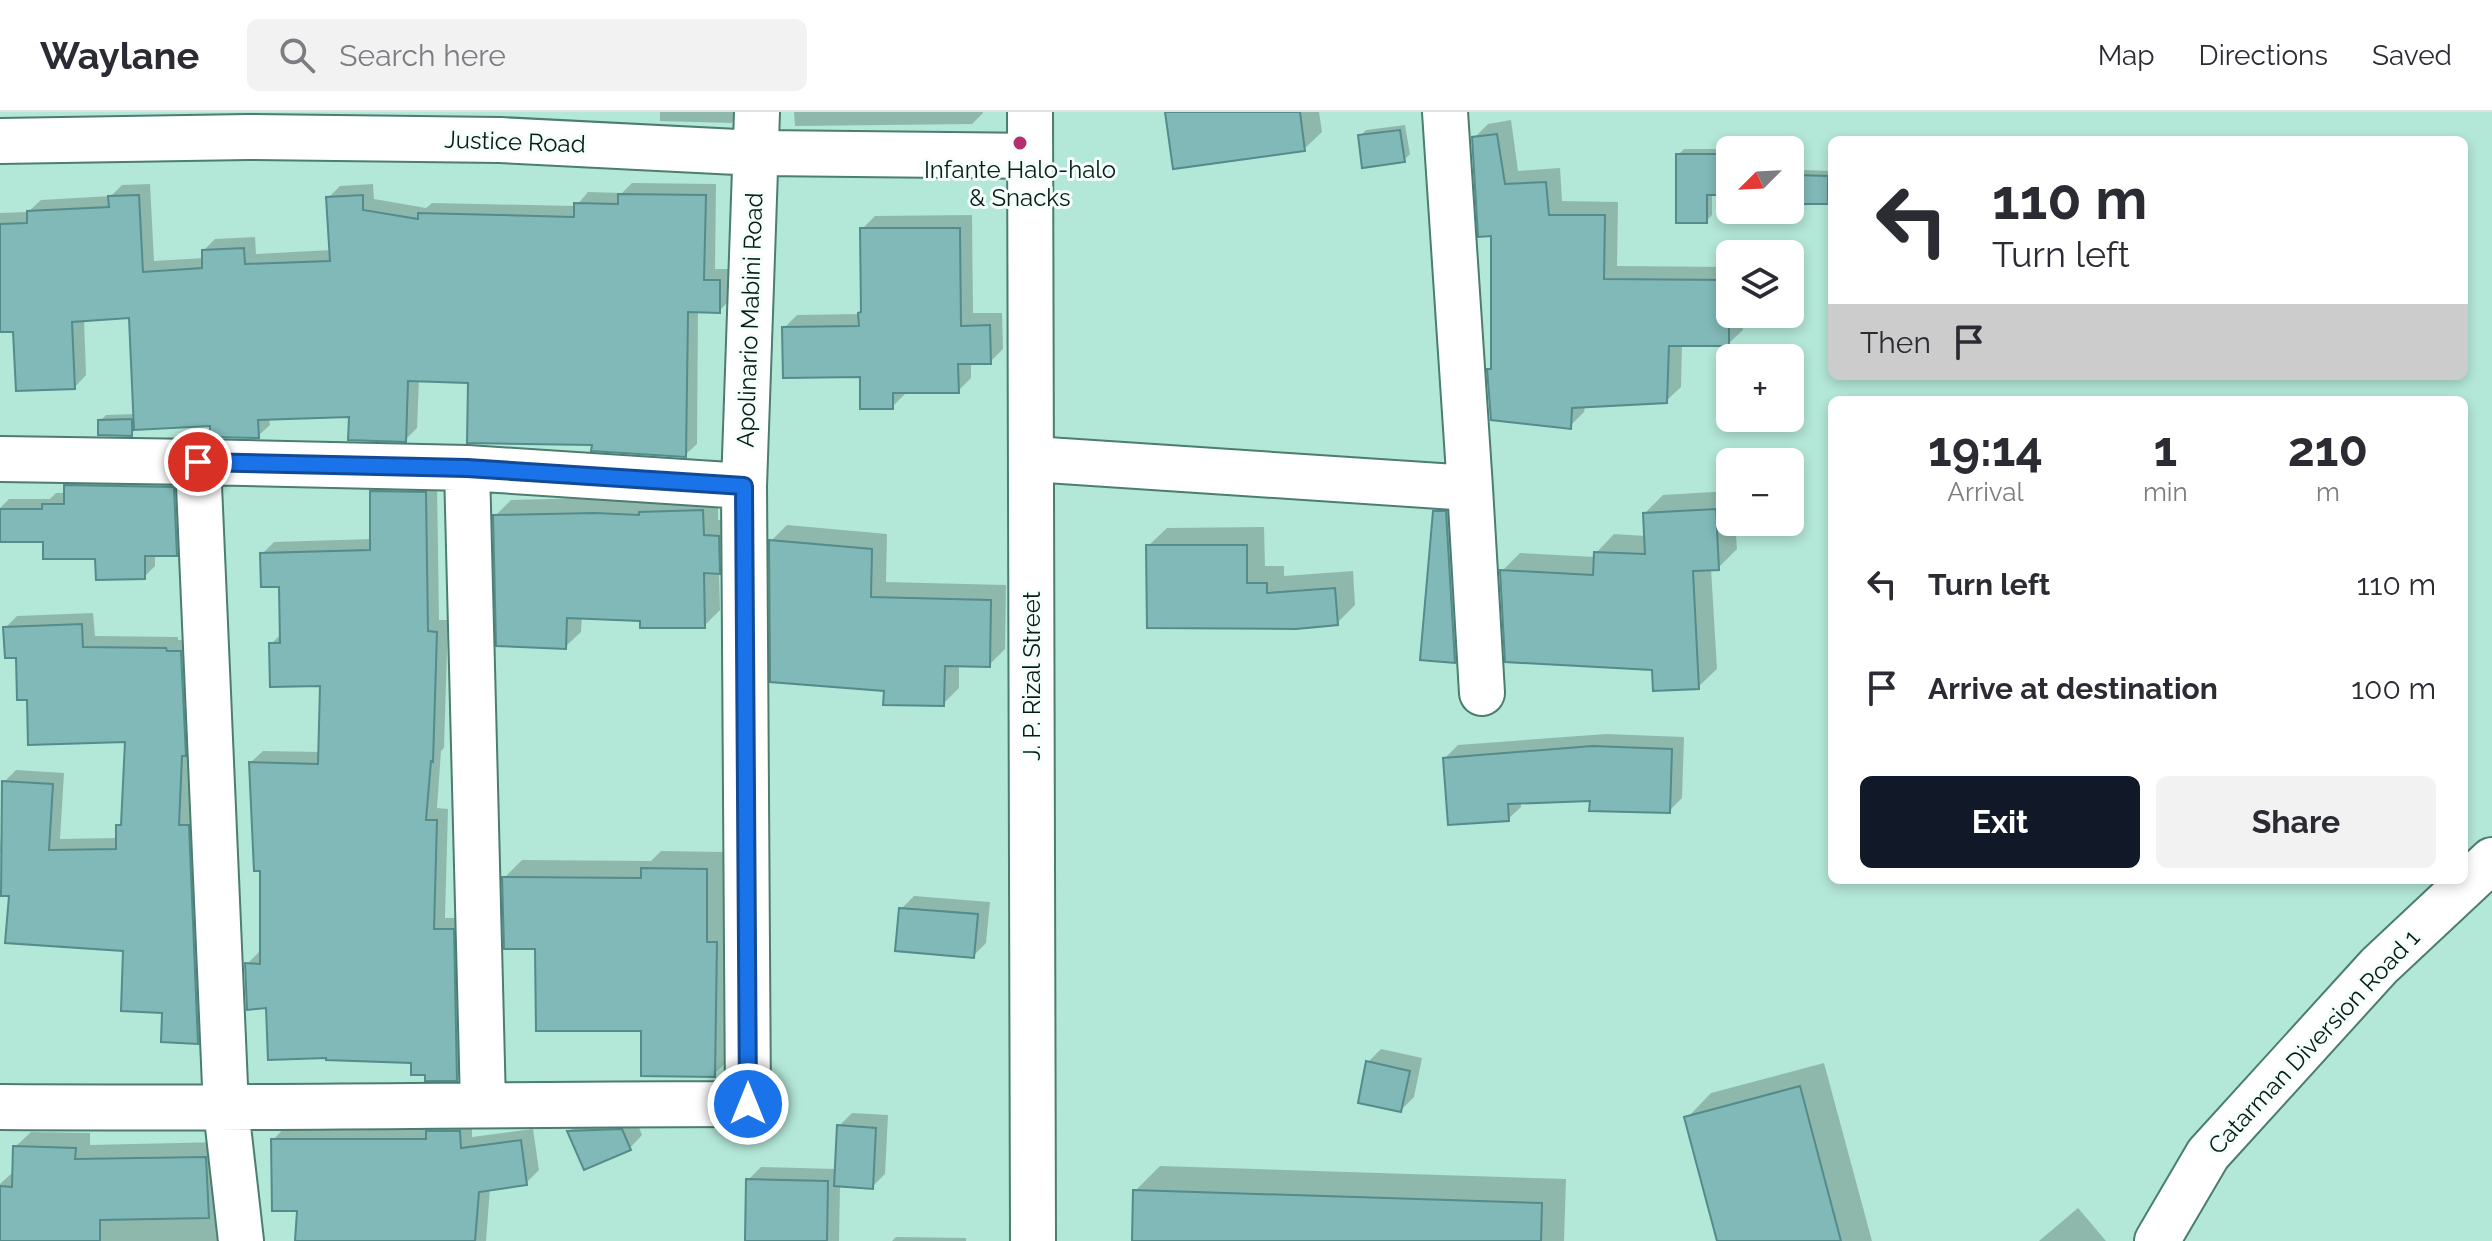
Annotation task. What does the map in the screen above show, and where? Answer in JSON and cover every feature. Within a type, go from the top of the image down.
[{"type":"street","name":"J. P. Rizal Street","points":[[1030,112],[1033,1241]]},
{"type":"street","points":[[1445,112],[1482,693]]},
{"type":"street","name":"Justice Road","points":[[0,141],[248,124],[500,126],[757,132],[1030,156]]},
{"type":"street","name":"Apolinario Mabini Road","points":[[483,1104],[748,1104],[744,486],[757,132]]},
{"type":"street","points":[[0,459],[467,468],[744,486]]},
{"type":"street","points":[[1032,459],[1470,488]]},
{"type":"street","points":[[198,462],[226,1109],[241,1241]]},
{"type":"street","points":[[0,1107],[226,1109],[483,1104],[467,468]]},
{"type":"street","name":"Catarman Diversion Road 1","points":[[2468,883],[2492,860]]},
{"type":"street","name":"Catarman Diversion Road 1","points":[[2157,1241],[2208,1154],[2379,966],[2466,884]]},
{"type":"building","points":[[1165,112],[1300,112],[1305,151],[1173,169]]},
{"type":"building","points":[[1400,130],[1405,162],[1362,168],[1358,135]]},
{"type":"building","points":[[1497,134],[1505,184],[1546,182],[1549,215],[1605,215],[1604,279],[1716,280],[1716,328],[1729,328],[1729,344],[1669,346],[1667,403],[1572,408],[1571,429],[1491,420],[1487,369],[1491,369],[1491,236],[1478,237],[1472,137]]},
{"type":"building","points":[[1676,154],[1716,154],[1716,195],[1707,195],[1707,223],[1676,223]]},
{"type":"building","points":[[1804,175],[1828,176],[1828,204],[1804,204]]},
{"type":"building","points":[[618,194],[706,195],[704,280],[720,280],[720,313],[688,312],[686,457],[591,451],[592,445],[467,443],[468,383],[408,381],[406,442],[348,440],[349,417],[258,420],[259,438],[210,437],[210,426],[134,430],[129,318],[72,322],[75,389],[16,391],[13,332],[0,332],[0,224],[27,223],[27,211],[109,207],[108,196],[139,195],[143,272],[202,268],[202,250],[244,248],[245,264],[330,261],[326,197],[363,195],[363,210],[418,219],[418,213],[574,217],[574,203],[618,204]]},
{"type":"building","points":[[860,228],[960,228],[961,326],[990,325],[991,364],[958,364],[959,393],[893,393],[893,409],[860,409],[860,377],[783,378],[782,327],[859,326]]},
{"type":"building","points":[[132,419],[132,436],[98,435],[98,420]]},
{"type":"building","points":[[64,485],[174,487],[177,556],[145,556],[145,579],[96,580],[95,559],[43,559],[43,542],[0,542],[0,509],[42,509],[42,504],[64,504]]},
{"type":"building","points":[[370,491],[426,492],[428,631],[437,632],[433,762],[426,820],[437,820],[434,929],[454,929],[457,1081],[425,1081],[425,1075],[411,1075],[411,1063],[326,1058],[268,1060],[266,1008],[247,1010],[245,963],[260,964],[260,871],[254,871],[249,762],[318,764],[320,686],[270,687],[269,643],[280,643],[279,587],[261,587],[260,553],[370,550]]},
{"type":"building","points":[[1716,509],[1719,570],[1693,571],[1699,689],[1653,691],[1652,670],[1505,662],[1500,570],[1593,575],[1594,552],[1645,554],[1643,513]]},
{"type":"building","points":[[703,510],[704,535],[719,536],[720,574],[704,573],[705,628],[640,628],[640,621],[567,618],[566,649],[496,646],[493,515],[639,515],[639,512]]},
{"type":"building","points":[[1433,511],[1446,511],[1455,663],[1420,660]]},
{"type":"building","points":[[769,540],[872,549],[871,597],[991,600],[990,667],[945,666],[944,706],[883,705],[884,691],[770,682]]},
{"type":"building","points":[[1146,545],[1247,545],[1247,583],[1267,583],[1267,593],[1335,588],[1338,625],[1296,629],[1147,628]]},
{"type":"building","points":[[82,624],[83,647],[181,651],[186,756],[182,756],[179,825],[189,825],[198,1044],[161,1042],[162,1013],[121,1011],[123,951],[5,943],[9,896],[1,896],[2,781],[53,784],[49,850],[116,849],[116,825],[121,825],[125,742],[28,745],[27,700],[17,700],[16,658],[5,658],[3,627]]},
{"type":"building","points":[[1592,746],[1672,749],[1670,813],[1589,811],[1590,801],[1508,804],[1509,821],[1448,825],[1443,758]]},
{"type":"building","points":[[641,868],[707,869],[707,942],[717,942],[715,1077],[641,1076],[641,1031],[536,1031],[535,949],[504,949],[502,877],[641,878]]},
{"type":"building","points":[[899,908],[978,914],[974,958],[895,951]]},
{"type":"building","points":[[1366,1061],[1410,1071],[1401,1112],[1358,1103]]},
{"type":"building","points":[[1800,1086],[1841,1241],[1717,1241],[1684,1117]]},
{"type":"building","points":[[837,1125],[876,1128],[873,1189],[834,1186]]},
{"type":"building","points":[[622,1129],[631,1150],[584,1170],[567,1131]]},
{"type":"building","points":[[426,1131],[460,1131],[461,1148],[521,1140],[527,1185],[479,1192],[475,1241],[295,1241],[297,1211],[272,1211],[271,1139],[426,1139]]},
{"type":"building","points":[[13,1146],[76,1148],[75,1159],[206,1157],[209,1218],[100,1220],[100,1241],[0,1241],[0,1186],[12,1187]]},
{"type":"building","points":[[746,1179],[828,1181],[827,1241],[745,1241]]},
{"type":"building","points":[[1133,1190],[1542,1203],[1541,1241],[1132,1241]]},
{"type":"place","name":"Infante Halo-halo & Snacks","points":[[1020,143]]},
{"type":"route","points":[[198,462],[467,468],[744,486],[748,1104]]}]
